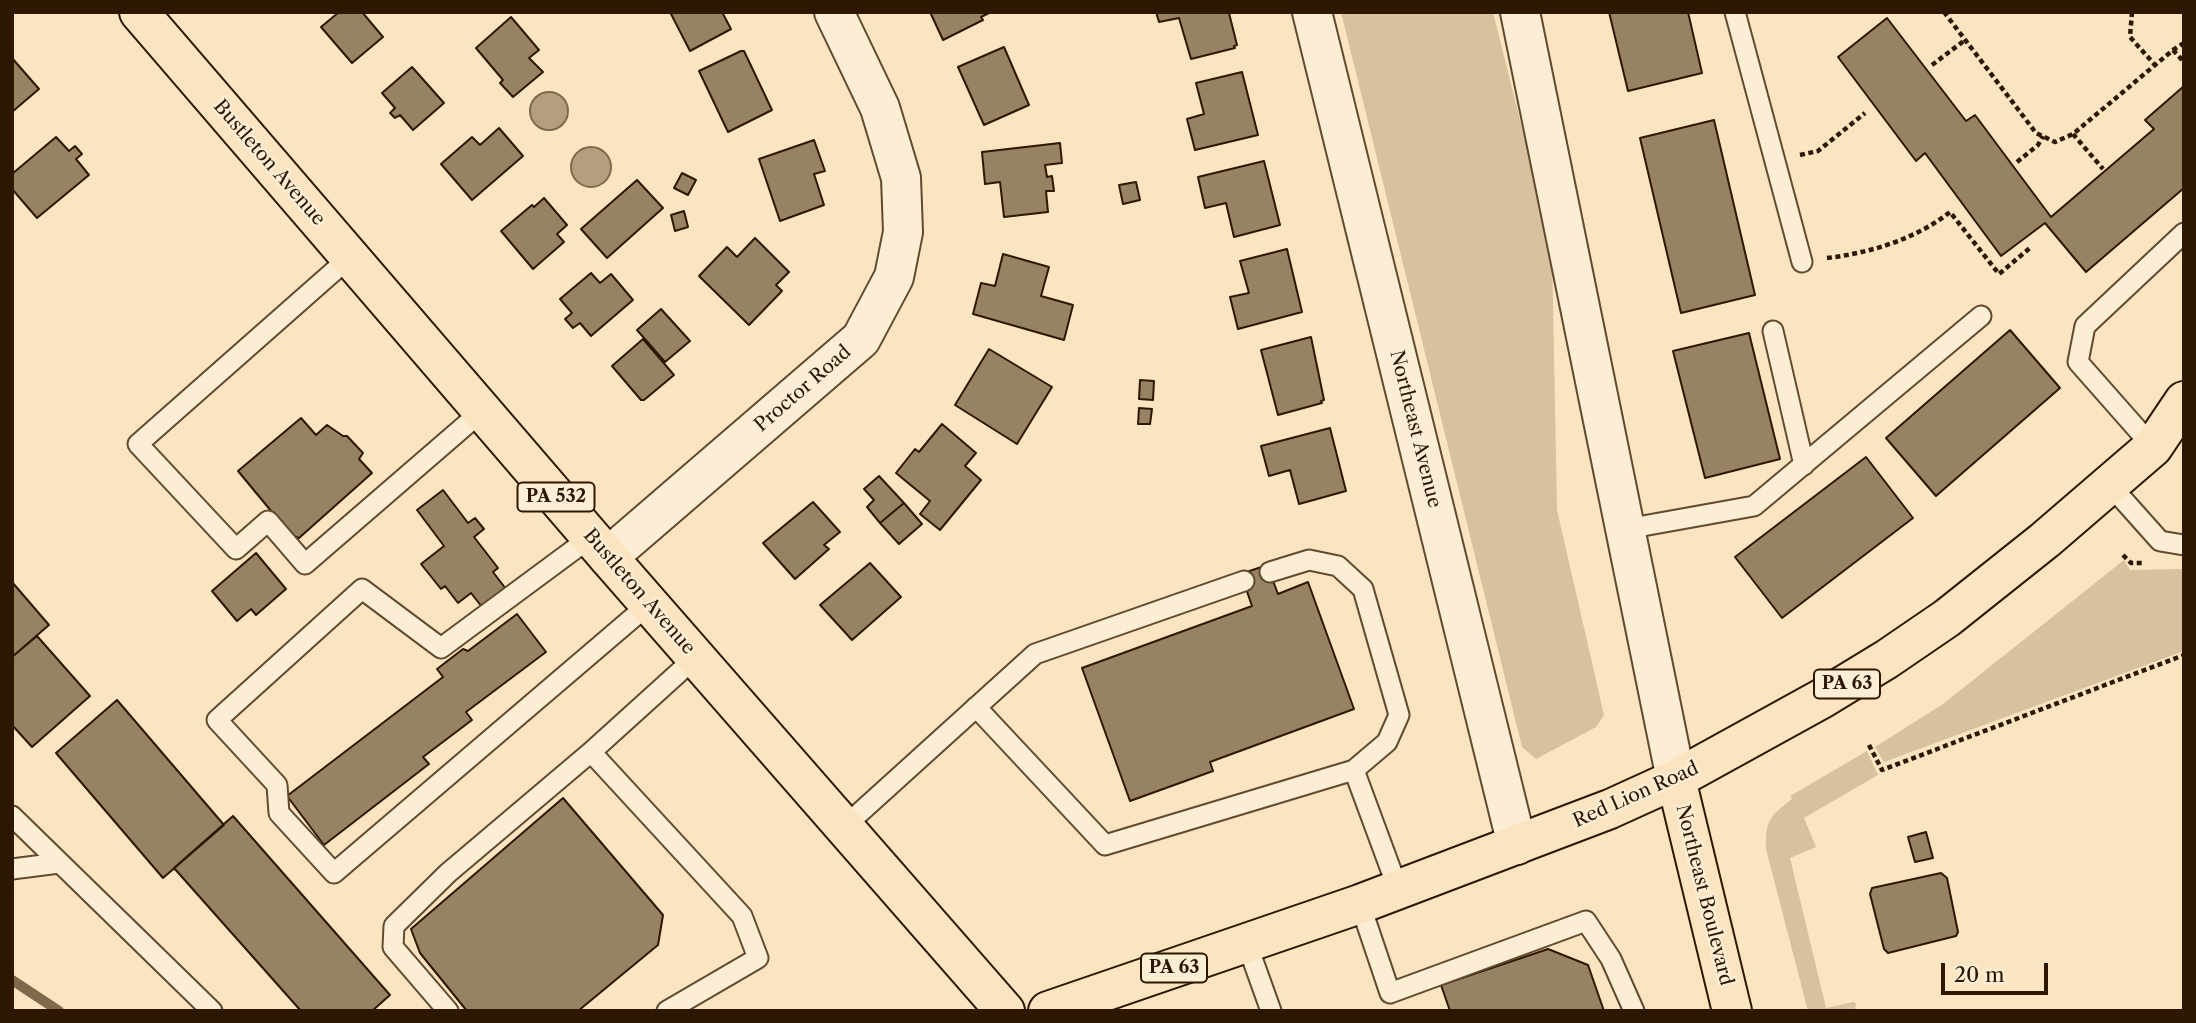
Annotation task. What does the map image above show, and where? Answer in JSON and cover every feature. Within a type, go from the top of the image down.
[{"type":"main road","name":"Bustleton Avenue","points":[[139,12],[649,604],[1005,1011]]},
{"type":"main road","name":"Red Lion Road","points":[[1048,1011],[1360,904],[1610,809],[1676,779],[1823,698],[1947,618],[2168,439],[2184,401]]},
{"type":"main road","name":"Northeast Boulevard","points":[[1676,779],[1732,1011]]},
{"type":"street","name":"Proctor Road","points":[[600,547],[861,339],[894,277],[903,232],[901,178],[880,108],[834,12]]},
{"type":"street","name":"Northeast Avenue","points":[[1312,12],[1517,845]]},
{"type":"street","points":[[1520,12],[1676,779]]},
{"type":"lane","points":[[1735,12],[1802,262]]},
{"type":"lane","points":[[2168,439],[2078,362],[2085,326],[2184,233]]},
{"type":"lane","points":[[350,257],[138,444],[236,549],[268,521],[305,564],[482,411]]},
{"type":"lane","points":[[1626,529],[1754,506],[1981,316]]},
{"type":"lane","points":[[1773,331],[1804,465]]},
{"type":"lane","points":[[2110,485],[2160,541],[2184,545]]},
{"type":"lane","points":[[600,547],[441,648],[362,589],[217,720],[277,785],[279,813],[334,873],[649,604]]},
{"type":"lane","points":[[976,707],[1105,845],[1354,770],[1387,742],[1399,716],[1363,589],[1338,566],[1309,560],[1270,572]]},
{"type":"lane","points":[[845,826],[1035,654],[1244,581]]},
{"type":"lane","points":[[448,1011],[393,947],[394,926],[448,873],[591,752],[696,657]]},
{"type":"lane","points":[[591,752],[742,916],[758,958],[667,1011]]},
{"type":"lane","points":[[1354,770],[1398,889]]},
{"type":"lane","points":[[12,816],[212,1011]]},
{"type":"lane","points":[[12,869],[59,863]]},
{"type":"lane","points":[[1360,904],[1390,993],[1586,921],[1611,959],[1634,1011]]},
{"type":"lane","points":[[1247,944],[1271,1011]]},
{"type":"path","points":[[1944,12],[2036,134],[2055,142],[2073,134],[2184,43]]},
{"type":"path","points":[[2132,12],[2130,37],[2155,65]]},
{"type":"path","points":[[1932,65],[1965,40]]},
{"type":"path","points":[[2173,50],[2184,62]]},
{"type":"path","points":[[1775,160],[1818,151],[1865,113]]},
{"type":"path","points":[[2073,134],[2104,169]]},
{"type":"path","points":[[2017,162],[2038,145],[2043,136]]},
{"type":"path","points":[[1802,262],[1862,254],[1933,225],[1950,212],[1999,274],[2030,248]]},
{"type":"path","points":[[1869,745],[1882,770],[2184,655]]},
{"type":"shaded area","points":[[1341,12],[1493,12],[1552,248],[1557,510],[1604,715],[1596,727],[1536,759],[1522,747]]},
{"type":"shaded area","points":[[549,92],[563,97],[568,111],[563,125],[549,130],[535,125],[530,111],[535,97]]},
{"type":"shaded area","points":[[591,147],[605,153],[611,167],[605,181],[591,187],[577,181],[571,167],[577,153]]},
{"type":"shaded area","points":[[2124,560],[2130,570],[2184,569],[2184,651],[1884,762],[1875,747],[1943,704]]},
{"type":"shaded area","points":[[1867,751],[1878,775],[1804,818],[1816,847],[1790,858],[1826,1008],[1856,1003],[1855,1011],[1808,1011],[1766,849],[1768,825],[1774,815],[1792,799],[1790,796]]},
{"type":"building","points":[[339,12],[362,12],[383,37],[352,63],[321,27]]},
{"type":"building","points":[[670,12],[722,12],[731,29],[690,51]]},
{"type":"building","points":[[930,12],[991,12],[981,17],[983,20],[943,40]]},
{"type":"building","points":[[1156,12],[1231,12],[1229,13],[1237,45],[1235,48],[1191,59],[1179,18],[1159,22]]},
{"type":"building","points":[[1609,12],[1688,12],[1702,73],[1628,91]]},
{"type":"building","points":[[511,17],[539,50],[529,58],[543,72],[513,97],[500,83],[503,80],[476,48]]},
{"type":"building","points":[[1887,18],[1966,121],[1975,115],[2051,217],[2154,129],[2145,120],[2184,86],[2184,188],[2086,272],[2045,223],[2001,256],[1925,153],[1916,161],[1838,57]]},
{"type":"building","points":[[1004,47],[1029,105],[984,125],[958,67]]},
{"type":"building","points":[[744,51],[772,110],[728,132],[699,71]]},
{"type":"building","points":[[12,58],[39,89],[12,112]]},
{"type":"building","points":[[412,67],[444,103],[413,130],[400,115],[395,118],[390,113],[395,108],[382,93]]},
{"type":"building","points":[[1242,72],[1258,135],[1195,150],[1187,119],[1204,114],[1196,83]]},
{"type":"building","points":[[1714,120],[1755,295],[1681,313],[1640,138]]},
{"type":"building","points":[[499,128],[523,156],[472,200],[441,164],[472,137],[480,145]]},
{"type":"building","points":[[56,137],[69,151],[75,146],[82,154],[76,159],[89,175],[37,218],[12,189],[12,174]]},
{"type":"building","points":[[814,140],[825,171],[814,174],[824,205],[780,221],[759,159]]},
{"type":"building","points":[[1060,143],[1062,163],[1045,165],[1047,177],[1052,176],[1054,191],[1046,191],[1048,212],[1004,217],[1000,182],[985,184],[982,152]]},
{"type":"building","points":[[1264,161],[1280,225],[1234,237],[1226,203],[1205,208],[1198,177]]},
{"type":"building","points":[[682,173],[696,180],[688,195],[674,188]]},
{"type":"building","points":[[637,180],[663,208],[607,258],[581,229]]},
{"type":"building","points":[[1136,182],[1140,200],[1123,204],[1119,185]]},
{"type":"building","points":[[544,198],[567,225],[557,234],[564,242],[533,269],[501,231]]},
{"type":"building","points":[[684,211],[688,227],[675,231],[671,215]]},
{"type":"building","points":[[755,238],[789,272],[776,285],[782,291],[749,325],[699,276],[727,247],[737,257]]},
{"type":"building","points":[[1287,249],[1302,312],[1238,329],[1230,297],[1249,293],[1240,261]]},
{"type":"building","points":[[1003,254],[1049,267],[1041,296],[1073,305],[1064,340],[973,314],[981,283],[995,286]]},
{"type":"building","points":[[591,273],[600,283],[611,274],[633,300],[591,336],[580,323],[573,328],[565,319],[572,313],[560,299]]},
{"type":"building","points":[[661,309],[690,341],[665,362],[637,330]]},
{"type":"building","points":[[2010,330],[2060,388],[1936,496],[1886,438]]},
{"type":"building","points":[[1749,333],[1780,459],[1705,478],[1673,351]]},
{"type":"building","points":[[1311,337],[1324,400],[1322,403],[1278,415],[1261,350]]},
{"type":"building","points":[[643,339],[674,375],[641,400],[612,366]]},
{"type":"building","points":[[989,349],[1052,387],[1017,444],[955,405]]},
{"type":"building","points":[[1140,380],[1154,381],[1153,400],[1139,399]]},
{"type":"building","points":[[1139,408],[1152,409],[1150,424],[1138,424]]},
{"type":"building","points":[[301,418],[316,435],[327,425],[347,436],[363,453],[359,459],[372,473],[299,538],[291,535],[238,471]]},
{"type":"building","points":[[942,424],[976,453],[965,466],[981,480],[940,530],[920,514],[930,501],[896,473],[915,449],[919,452]]},
{"type":"building","points":[[1330,428],[1346,491],[1299,504],[1290,470],[1269,476],[1261,446]]},
{"type":"building","points":[[1866,457],[1913,518],[1782,618],[1735,557]]},
{"type":"building","points":[[879,476],[904,503],[880,523],[867,507],[874,500],[864,489]]},
{"type":"building","points":[[443,490],[468,523],[475,518],[484,529],[474,537],[498,568],[493,572],[506,589],[482,607],[471,593],[458,603],[445,586],[441,589],[421,564],[444,546],[417,510]]},
{"type":"building","points":[[813,502],[840,532],[824,545],[829,549],[795,579],[763,543]]},
{"type":"building","points":[[904,503],[922,524],[899,544],[880,523]]},
{"type":"building","points":[[256,553],[286,589],[256,615],[251,609],[237,621],[212,591]]},
{"type":"building","points":[[870,563],[901,597],[852,640],[820,605]]},
{"type":"building","points":[[1267,565],[1278,594],[1308,582],[1354,709],[1210,762],[1213,771],[1130,801],[1082,668],[1252,606],[1241,574]]},
{"type":"building","points":[[12,582],[49,625],[12,657]]},
{"type":"building","points":[[517,614],[546,652],[466,712],[472,720],[423,757],[429,764],[324,845],[287,796],[443,677],[437,669],[463,649],[468,651]]},
{"type":"building","points":[[37,636],[90,696],[32,747],[12,725],[12,657]]},
{"type":"building","points":[[117,700],[224,825],[163,878],[56,753]]},
{"type":"building","points":[[563,798],[663,915],[658,945],[578,1011],[467,1011],[420,953],[411,929]]},
{"type":"building","points":[[233,816],[390,995],[372,1011],[301,1011],[174,868]]},
{"type":"building","points":[[1926,832],[1933,858],[1915,862],[1908,837]]},
{"type":"building","points":[[1941,873],[1947,878],[1958,932],[1956,936],[1888,953],[1884,949],[1870,894],[1872,888]]},
{"type":"building","points":[[1548,949],[1588,965],[1604,1011],[1450,1011],[1441,985]]},
{"type":"waterway","points":[[12,980],[59,1011]]}]
